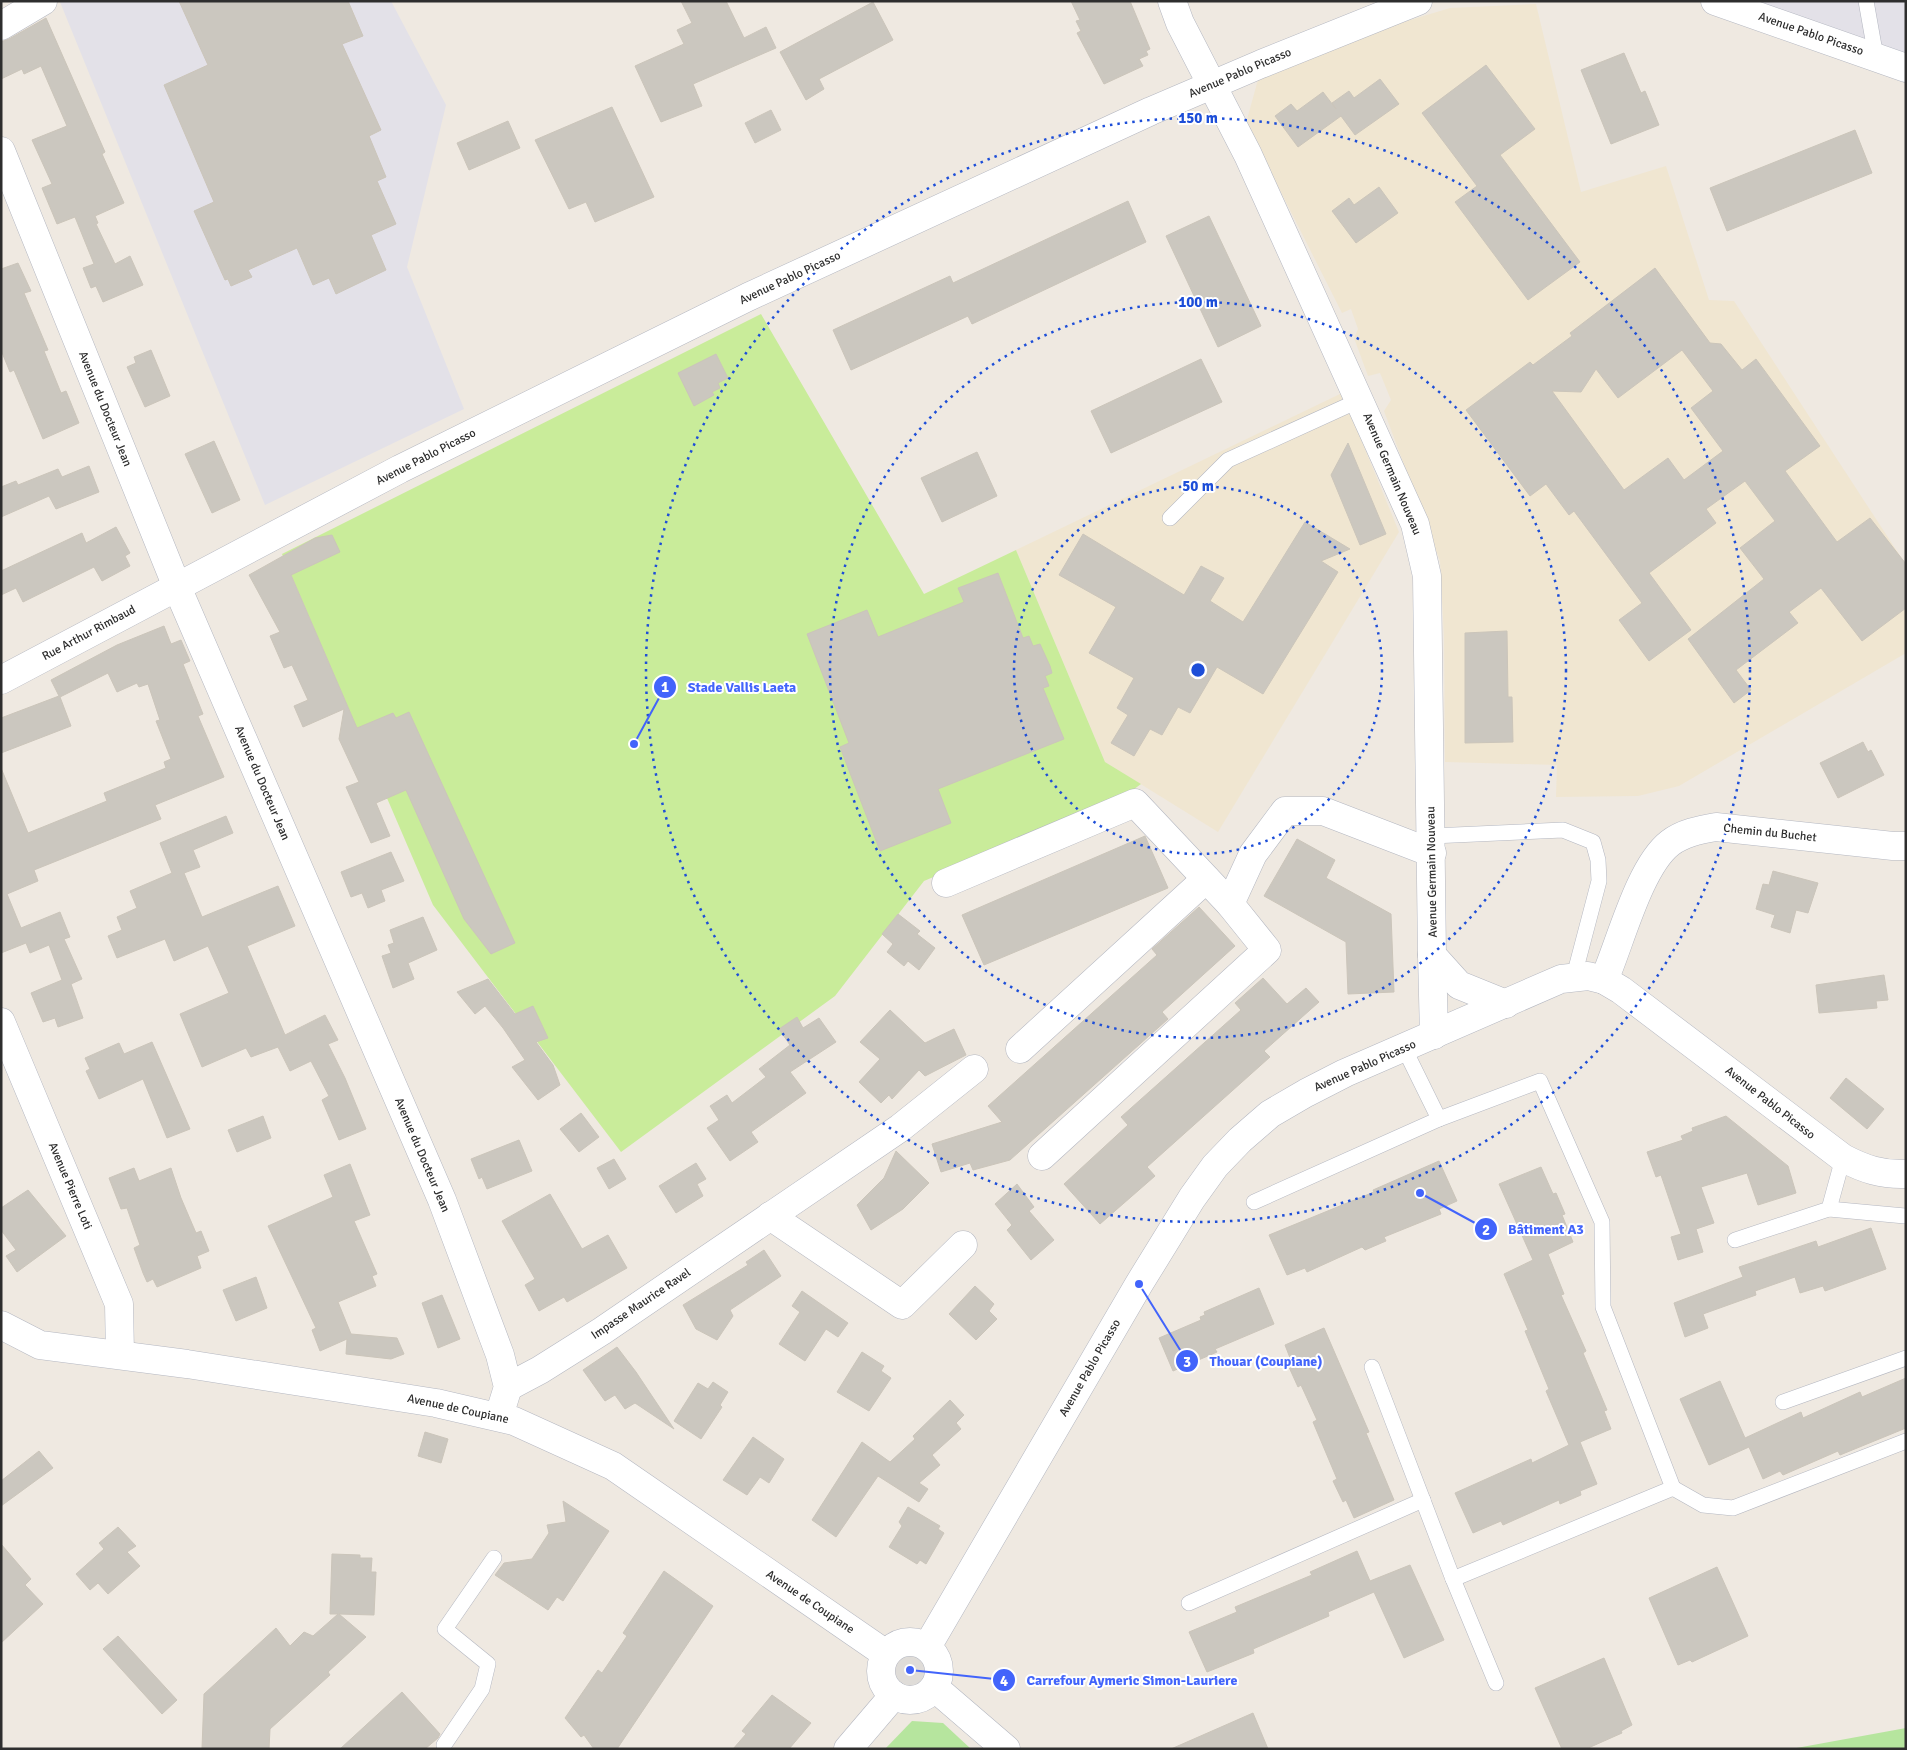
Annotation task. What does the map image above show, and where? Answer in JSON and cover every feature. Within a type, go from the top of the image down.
[{"type":"street","points":[[1,26],[43,1]]},
{"type":"street","name":"Avenue Germain Nouveau","points":[[1172,1],[1212,86],[1248,155],[1415,524],[1427,576],[1434,1035]]},
{"type":"street","name":"Avenue Pablo Picasso","points":[[177,587],[400,469],[748,297],[1151,111],[1417,1]]},
{"type":"street","name":"Avenue Pablo Picasso","points":[[1715,1],[1906,68]]},
{"type":"street","name":"Avenue du Docteur Jean","points":[[1,151],[177,587],[442,1200],[500,1355],[508,1387]]},
{"type":"street","name":"Rue Arthur Rimbaud","points":[[1,680],[177,587]]},
{"type":"street","points":[[946,883],[1135,803],[1230,904],[1267,950],[1042,1156]]},
{"type":"street","points":[[1230,904],[1253,854],[1285,811],[1323,811],[1432,845]]},
{"type":"street","name":"Chemin du Buchet","points":[[1604,980],[1648,868],[1669,844],[1692,831],[1716,827],[1906,846]]},
{"type":"street","points":[[1020,1049],[1206,879]]},
{"type":"street","name":"Avenue Germain Nouveau","points":[[1432,955],[1459,985],[1506,1004]]},
{"type":"street","name":"Avenue Pablo Picasso","points":[[927,1647],[1139,1284],[1192,1198],[1215,1166],[1240,1140],[1270,1114],[1345,1073],[1561,979],[1574,976],[1588,976],[1604,980],[1642,1004],[1843,1158],[1864,1169],[1888,1175],[1906,1174]]},
{"type":"street","name":"Avenue Pierre Loti","points":[[1,1022],[119,1304],[120,1354]]},
{"type":"street","name":"Impasse Maurice Ravel","points":[[508,1387],[602,1332],[900,1128],[974,1069]]},
{"type":"street","points":[[770,1216],[902,1306],[963,1245]]},
{"type":"street","name":"Avenue de Coupiane","points":[[1,1325],[40,1345],[120,1354],[436,1403],[499,1416],[555,1438],[613,1466],[886,1654]]},
{"type":"street","points":[[499,1416],[508,1387]]},
{"type":"street","points":[[902,1642],[913,1642],[927,1647],[937,1658],[940,1668],[935,1688],[920,1699],[911,1700],[894,1695],[887,1689],[880,1672],[886,1654],[902,1642]]},
{"type":"street","points":[[935,1688],[1006,1749]]},
{"type":"street","points":[[848,1749],[894,1695]]},
{"type":"lane","points":[[1866,1],[1876,57]]},
{"type":"lane","points":[[1170,518],[1228,460],[1360,400]]},
{"type":"lane","points":[[1432,845],[1563,830],[1593,842],[1598,860],[1598,881],[1574,976]]},
{"type":"lane","points":[[1404,1048],[1439,1119]]},
{"type":"lane","points":[[1254,1202],[1439,1119],[1540,1081],[1602,1222],[1603,1306],[1672,1488],[1703,1505],[1732,1508],[1906,1442]]},
{"type":"lane","points":[[1829,1209],[1843,1158]]},
{"type":"lane","points":[[1736,1240],[1829,1209],[1905,1216]]},
{"type":"lane","points":[[1783,1402],[1906,1358]]},
{"type":"lane","points":[[1372,1367],[1453,1579],[1496,1683]]},
{"type":"lane","points":[[1453,1579],[1672,1488]]},
{"type":"lane","points":[[1189,1604],[1423,1500]]},
{"type":"lane","points":[[444,1745],[482,1689],[488,1664],[445,1629],[494,1558]]},
{"type":"shaded area","points":[[61,1],[391,1],[446,105],[407,267],[464,409],[265,505]]},
{"type":"shaded area","points":[[1755,1],[1906,1],[1906,54]]},
{"type":"shaded area","points":[[1536,4],[1581,192],[1666,166],[1709,300],[1734,301],[1906,565],[1906,653],[1679,786],[1638,796],[1556,797],[1557,765],[1445,762],[1444,637],[1440,561],[1384,411],[1391,400],[1380,373],[1368,376],[1354,338],[1358,329],[1351,309],[1342,313],[1246,123],[1259,76],[1361,35],[1450,8]]},
{"type":"shaded area","points":[[1342,393],[1399,532],[1218,832],[1105,762],[1016,550]]},
{"type":"shaded area","points":[[904,1642],[916,1642],[931,1650],[939,1665],[939,1677],[931,1692],[916,1700],[904,1700],[889,1692],[881,1677],[881,1665],[889,1650]]},
{"type":"green space","points":[[761,314],[924,594],[1016,550],[1105,762],[1141,784],[1126,795],[924,881],[835,996],[621,1152],[433,905],[282,554]]},
{"type":"green space","points":[[912,1721],[943,1723],[971,1749],[885,1749]]},
{"type":"green space","points":[[1906,1728],[1906,1749],[1791,1749]]},
{"type":"building","points":[[179,1],[348,1],[363,36],[342,44],[381,130],[369,136],[386,177],[377,181],[396,224],[371,235],[386,270],[336,294],[329,278],[313,285],[297,248],[248,270],[252,277],[231,286],[228,279],[225,280],[194,211],[214,202],[164,85],[208,65]]},
{"type":"building","points":[[681,1],[726,1],[744,38],[766,27],[776,48],[693,84],[702,106],[661,122],[635,66],[684,44],[677,30],[692,23]]},
{"type":"building","points":[[1071,1],[1130,1],[1150,49],[1146,51],[1148,55],[1139,59],[1143,66],[1104,84],[1077,33],[1081,31],[1076,21],[1080,20]]},
{"type":"building","points":[[873,2],[893,40],[819,79],[824,89],[806,100],[780,52]]},
{"type":"building","points":[[46,18],[105,152],[102,154],[124,203],[95,216],[98,223],[96,224],[115,264],[130,256],[143,285],[103,302],[96,286],[91,288],[83,268],[94,264],[75,217],[57,224],[42,188],[52,184],[32,140],[67,126],[41,66],[24,74],[22,69],[1,79],[1,42]]},
{"type":"building","points":[[1624,53],[1641,93],[1645,91],[1659,125],[1611,144],[1581,70]]},
{"type":"building","points":[[1486,65],[1535,129],[1500,155],[1580,262],[1528,300],[1455,202],[1477,186],[1422,113]]},
{"type":"building","points":[[1380,79],[1399,104],[1355,135],[1341,116],[1298,147],[1275,116],[1291,104],[1297,111],[1323,92],[1336,109],[1332,103],[1349,91],[1354,98]]},
{"type":"building","points":[[612,107],[654,197],[595,222],[586,202],[569,209],[535,140]]},
{"type":"building","points":[[771,110],[781,130],[755,143],[745,123]]},
{"type":"building","points":[[508,121],[520,148],[469,170],[457,143]]},
{"type":"building","points":[[1855,130],[1872,173],[1727,231],[1710,188]]},
{"type":"building","points":[[1379,187],[1398,213],[1356,243],[1332,211],[1349,198],[1354,205]]},
{"type":"building","points":[[1128,201],[1146,242],[972,324],[968,316],[851,370],[833,330],[950,276],[953,283]]},
{"type":"building","points":[[1209,216],[1261,326],[1218,347],[1166,236]]},
{"type":"building","points":[[18,263],[31,291],[24,293],[48,350],[44,351],[61,393],[66,391],[79,423],[43,439],[14,370],[10,372],[1,350],[1,269]]},
{"type":"building","points":[[1655,268],[1710,343],[1721,344],[1742,370],[1756,359],[1820,446],[1785,471],[1837,542],[1870,518],[1906,564],[1906,608],[1862,641],[1821,588],[1789,612],[1798,623],[1736,670],[1751,690],[1734,703],[1688,639],[1764,579],[1740,548],[1775,521],[1745,481],[1706,509],[1716,523],[1649,573],[1691,630],[1649,661],[1619,620],[1642,603],[1574,511],[1569,515],[1546,484],[1530,496],[1466,410],[1530,362],[1533,365],[1572,336],[1570,333]],"holes":[[[1682,350],[1713,391],[1691,408],[1723,451],[1684,480],[1668,458],[1624,490],[1552,391],[1581,392],[1596,369],[1618,398]]]},
{"type":"building","points":[[151,350],[170,396],[145,407],[127,367],[136,363],[134,357]]},
{"type":"building","points":[[716,354],[728,378],[718,383],[720,388],[712,392],[714,395],[694,406],[678,373]]},
{"type":"building","points":[[1201,359],[1222,402],[1111,453],[1091,411]]},
{"type":"building","points":[[214,441],[240,500],[212,513],[185,454]]},
{"type":"building","points":[[1348,443],[1386,534],[1360,545],[1331,475]]},
{"type":"building","points":[[977,452],[997,496],[942,522],[921,478]]},
{"type":"building","points":[[89,466],[99,492],[56,509],[49,496],[1,517],[1,487],[16,481],[18,485],[58,469],[62,477]]},
{"type":"building","points":[[1305,522],[1350,549],[1321,561],[1338,572],[1263,694],[1217,667],[1190,713],[1178,707],[1162,735],[1150,729],[1134,756],[1111,743],[1128,715],[1117,708],[1134,678],[1089,653],[1116,607],[1059,575],[1083,534],[1184,595],[1201,566],[1224,578],[1210,601],[1243,622]]},
{"type":"building","points":[[116,527],[130,553],[125,556],[130,566],[102,581],[94,567],[23,602],[16,588],[1,595],[1,571],[82,533],[86,543]]},
{"type":"building","points":[[332,535],[340,552],[291,575],[357,728],[393,713],[396,718],[409,712],[515,943],[491,954],[464,919],[406,790],[376,803],[390,836],[371,843],[346,787],[359,782],[339,739],[344,709],[303,727],[294,706],[308,700],[292,665],[284,668],[270,636],[280,632],[249,575],[315,538]]},
{"type":"building","points":[[998,573],[1023,638],[1029,636],[1033,646],[1040,644],[1050,666],[1052,673],[1045,676],[1049,686],[1043,688],[1064,739],[938,789],[951,823],[880,851],[840,747],[849,743],[807,634],[867,610],[878,637],[964,602],[958,588]]},
{"type":"building","points":[[164,626],[171,644],[181,640],[190,661],[183,664],[203,714],[198,716],[224,777],[155,805],[161,819],[34,870],[38,881],[7,894],[21,928],[60,912],[70,937],[64,939],[82,979],[71,984],[83,1018],[58,1027],[55,1018],[43,1022],[31,993],[62,980],[49,945],[30,953],[26,943],[1,953],[1,768],[28,833],[107,801],[104,793],[166,768],[164,762],[171,759],[156,721],[160,720],[148,684],[139,687],[137,683],[117,692],[108,673],[60,697],[71,726],[1,753],[1,718],[59,696],[51,680],[117,645]]},
{"type":"building","points":[[1507,631],[1508,697],[1512,697],[1513,742],[1465,743],[1465,633]]},
{"type":"building","points":[[1863,742],[1868,752],[1871,750],[1884,775],[1838,798],[1820,763]]},
{"type":"building","points":[[226,816],[233,833],[193,850],[200,867],[184,873],[202,917],[278,886],[295,926],[247,946],[285,1035],[325,1015],[338,1040],[328,1044],[345,1078],[366,1129],[339,1140],[322,1100],[329,1096],[311,1061],[290,1071],[278,1047],[251,1057],[246,1048],[202,1067],[180,1014],[229,993],[208,946],[174,961],[165,939],[117,958],[108,936],[122,930],[117,917],[137,908],[130,891],[172,873],[160,843]]},
{"type":"building","points":[[1145,836],[1168,888],[984,965],[962,915]]},
{"type":"building","points":[[1297,839],[1335,860],[1326,878],[1391,914],[1394,992],[1348,994],[1346,942],[1264,896]]},
{"type":"building","points":[[391,852],[404,881],[381,890],[385,901],[368,908],[362,893],[351,897],[341,872]]},
{"type":"building","points":[[1773,871],[1818,883],[1808,913],[1796,910],[1790,933],[1771,927],[1775,915],[1756,909],[1763,884],[1769,885]]},
{"type":"building","points":[[1199,907],[1235,946],[1162,1012],[1168,1019],[1010,1160],[973,1170],[970,1163],[941,1172],[932,1144],[1002,1122],[988,1106],[1157,955],[1152,949]]},
{"type":"building","points":[[898,914],[920,931],[917,934],[935,948],[919,970],[908,961],[904,966],[887,952],[893,944],[882,934]]},
{"type":"building","points":[[423,917],[437,950],[408,963],[414,979],[393,988],[382,956],[391,953],[388,945],[394,943],[390,930]]},
{"type":"building","points":[[1884,975],[1888,1000],[1876,1001],[1877,1008],[1819,1013],[1816,985]]},
{"type":"building","points":[[1263,978],[1287,1004],[1306,988],[1319,1002],[1264,1051],[1270,1057],[1147,1167],[1155,1176],[1100,1224],[1064,1184],[1128,1125],[1121,1117],[1241,1010],[1235,1003]]},
{"type":"building","points":[[488,979],[515,1014],[533,1006],[548,1038],[536,1042],[553,1065],[560,1085],[538,1100],[512,1067],[525,1060],[503,1028],[485,1006],[475,1014],[457,992]]},
{"type":"building","points":[[890,1010],[925,1043],[954,1029],[966,1055],[925,1076],[919,1070],[892,1099],[889,1095],[881,1103],[859,1082],[880,1059],[860,1042]]},
{"type":"building","points":[[797,1017],[803,1028],[819,1018],[836,1042],[790,1072],[806,1093],[751,1132],[758,1142],[730,1161],[707,1128],[719,1120],[710,1106],[727,1095],[732,1103],[766,1077],[759,1069],[790,1045],[779,1029]]},
{"type":"building","points":[[152,1042],[190,1129],[167,1138],[143,1079],[99,1099],[86,1071],[90,1069],[85,1058],[119,1043],[124,1054]]},
{"type":"building","points":[[1846,1078],[1884,1109],[1867,1129],[1830,1098]]},
{"type":"building","points":[[581,1113],[599,1137],[579,1152],[560,1129]]},
{"type":"building","points":[[263,1116],[271,1138],[237,1152],[228,1130]]},
{"type":"building","points":[[1726,1116],[1788,1166],[1796,1193],[1758,1205],[1747,1173],[1701,1187],[1714,1223],[1696,1229],[1703,1252],[1678,1260],[1671,1237],[1681,1234],[1661,1175],[1656,1177],[1647,1152],[1683,1140],[1681,1136],[1693,1131],[1692,1128]]},
{"type":"building","points":[[519,1140],[532,1171],[487,1189],[482,1177],[479,1179],[471,1159]]},
{"type":"building","points":[[896,1151],[929,1183],[903,1209],[871,1230],[857,1205],[884,1178]]},
{"type":"building","points":[[614,1159],[626,1179],[609,1189],[597,1168]]},
{"type":"building","points":[[1439,1161],[1457,1201],[1439,1209],[1441,1214],[1384,1237],[1386,1241],[1365,1250],[1362,1247],[1307,1272],[1305,1268],[1287,1275],[1269,1235],[1374,1192],[1373,1190]]},
{"type":"building","points":[[696,1163],[706,1179],[697,1184],[703,1196],[676,1213],[659,1186]]},
{"type":"building","points":[[350,1164],[370,1215],[354,1221],[377,1274],[372,1276],[376,1286],[338,1302],[351,1334],[397,1338],[404,1354],[391,1359],[346,1354],[347,1339],[320,1351],[312,1330],[316,1328],[268,1226],[333,1197],[324,1175]]},
{"type":"building","points":[[1541,1167],[1553,1194],[1556,1193],[1565,1214],[1562,1215],[1573,1242],[1548,1254],[1564,1294],[1561,1295],[1586,1351],[1583,1353],[1607,1410],[1604,1411],[1611,1429],[1580,1442],[1597,1484],[1580,1491],[1581,1495],[1560,1504],[1559,1500],[1503,1525],[1501,1521],[1473,1533],[1455,1493],[1531,1459],[1532,1463],[1569,1445],[1546,1391],[1549,1389],[1525,1331],[1528,1330],[1504,1274],[1533,1260],[1499,1184]]},
{"type":"building","points":[[134,1168],[139,1181],[171,1168],[196,1233],[201,1231],[209,1251],[197,1256],[201,1268],[157,1287],[153,1279],[147,1282],[143,1273],[134,1248],[140,1245],[127,1208],[121,1209],[109,1178]]},
{"type":"building","points":[[1017,1184],[1034,1207],[1029,1211],[1054,1240],[1031,1260],[1007,1230],[1012,1225],[995,1204]]},
{"type":"building","points":[[28,1190],[66,1236],[17,1272],[6,1256],[16,1250],[1,1230],[1,1208]]},
{"type":"building","points":[[550,1194],[582,1249],[608,1235],[627,1268],[567,1302],[564,1297],[539,1311],[525,1285],[535,1279],[502,1221]]},
{"type":"building","points":[[1871,1228],[1886,1269],[1825,1291],[1823,1286],[1800,1293],[1795,1277],[1755,1291],[1756,1295],[1703,1314],[1708,1328],[1685,1337],[1674,1303],[1743,1277],[1739,1267],[1816,1241],[1818,1247]]},
{"type":"building","points":[[764,1250],[781,1276],[730,1310],[733,1316],[717,1340],[696,1329],[683,1305],[748,1265],[746,1262]]},
{"type":"building","points":[[256,1277],[267,1308],[236,1321],[223,1290]]},
{"type":"building","points":[[975,1286],[994,1304],[989,1311],[997,1319],[976,1340],[949,1314]]},
{"type":"building","points":[[1259,1288],[1274,1324],[1215,1349],[1217,1352],[1173,1371],[1159,1338],[1201,1320],[1200,1317],[1205,1315],[1204,1312]]},
{"type":"building","points":[[802,1291],[848,1323],[838,1337],[826,1329],[805,1361],[779,1344],[800,1312],[792,1306]]},
{"type":"building","points":[[442,1295],[460,1339],[438,1348],[422,1303]]},
{"type":"building","points":[[1324,1328],[1369,1432],[1366,1433],[1394,1500],[1354,1518],[1346,1500],[1343,1502],[1333,1481],[1337,1479],[1313,1422],[1317,1420],[1301,1385],[1298,1387],[1288,1365],[1292,1363],[1285,1345]]},
{"type":"building","points":[[617,1347],[674,1429],[635,1403],[625,1409],[615,1395],[605,1401],[583,1370]]},
{"type":"building","points":[[862,1352],[884,1366],[881,1371],[891,1378],[869,1411],[837,1392]]},
{"type":"building","points":[[1906,1378],[1906,1428],[1840,1455],[1838,1451],[1783,1475],[1780,1471],[1763,1479],[1749,1447],[1709,1465],[1680,1399],[1720,1381],[1745,1438],[1801,1412],[1803,1418],[1860,1392],[1862,1397]]},
{"type":"building","points":[[713,1382],[728,1392],[720,1405],[722,1407],[701,1439],[674,1421],[698,1383],[708,1389]]},
{"type":"building","points":[[950,1400],[964,1415],[956,1423],[961,1429],[932,1455],[940,1465],[919,1483],[928,1489],[919,1502],[878,1476],[836,1537],[812,1520],[862,1442],[890,1462],[915,1439],[913,1436]]},
{"type":"building","points":[[425,1432],[448,1439],[441,1463],[418,1456]]},
{"type":"building","points":[[753,1437],[784,1459],[769,1483],[760,1477],[747,1495],[723,1480]]},
{"type":"building","points":[[39,1451],[53,1468],[1,1506],[1,1481]]},
{"type":"building","points":[[563,1501],[609,1531],[563,1601],[557,1597],[548,1610],[495,1575],[504,1563],[532,1559],[549,1533],[547,1525],[566,1522]]},
{"type":"building","points":[[908,1507],[940,1526],[938,1529],[944,1533],[926,1564],[920,1560],[917,1564],[889,1547],[902,1526],[899,1522]]},
{"type":"building","points":[[118,1527],[136,1546],[127,1552],[140,1566],[108,1594],[98,1583],[90,1590],[76,1574],[104,1549],[99,1543]]},
{"type":"building","points":[[1,1544],[31,1579],[25,1585],[43,1604],[1,1643]]},
{"type":"building","points":[[1357,1551],[1370,1581],[1410,1565],[1444,1640],[1404,1658],[1374,1592],[1328,1612],[1329,1616],[1253,1649],[1254,1653],[1207,1672],[1189,1632],[1237,1612],[1235,1607],[1312,1575],[1310,1572]]},
{"type":"building","points":[[332,1554],[360,1555],[360,1558],[372,1558],[371,1572],[376,1572],[374,1615],[339,1614],[366,1637],[328,1672],[330,1675],[270,1729],[269,1749],[202,1749],[204,1694],[276,1628],[290,1646],[304,1632],[313,1636],[338,1614],[330,1614]]},
{"type":"building","points":[[1717,1567],[1748,1636],[1692,1662],[1690,1660],[1678,1665],[1649,1598]]},
{"type":"building","points":[[664,1571],[713,1606],[617,1749],[594,1749],[584,1735],[581,1737],[565,1718],[598,1670],[602,1673],[627,1636],[623,1633]]},
{"type":"building","points":[[118,1636],[177,1700],[162,1714],[103,1649]]},
{"type":"building","points":[[1604,1658],[1632,1725],[1621,1731],[1622,1733],[1586,1749],[1562,1749],[1535,1688]]},
{"type":"building","points":[[402,1692],[440,1734],[438,1738],[425,1749],[340,1749]]},
{"type":"building","points":[[772,1695],[811,1723],[789,1749],[733,1749],[746,1734],[742,1731]]},
{"type":"building","points":[[1253,1713],[1268,1749],[1171,1749]]},
{"type":"place","name":"Stade Vallis Laeta","points":[[634,744]]},
{"type":"place","name":"Bâtiment A3","points":[[1420,1193]]},
{"type":"place","name":"Thouar (Coupiane)","points":[[1139,1284]]},
{"type":"place","name":"Carrefour Aymeric Simon-Lauriere","points":[[910,1670]]}]
